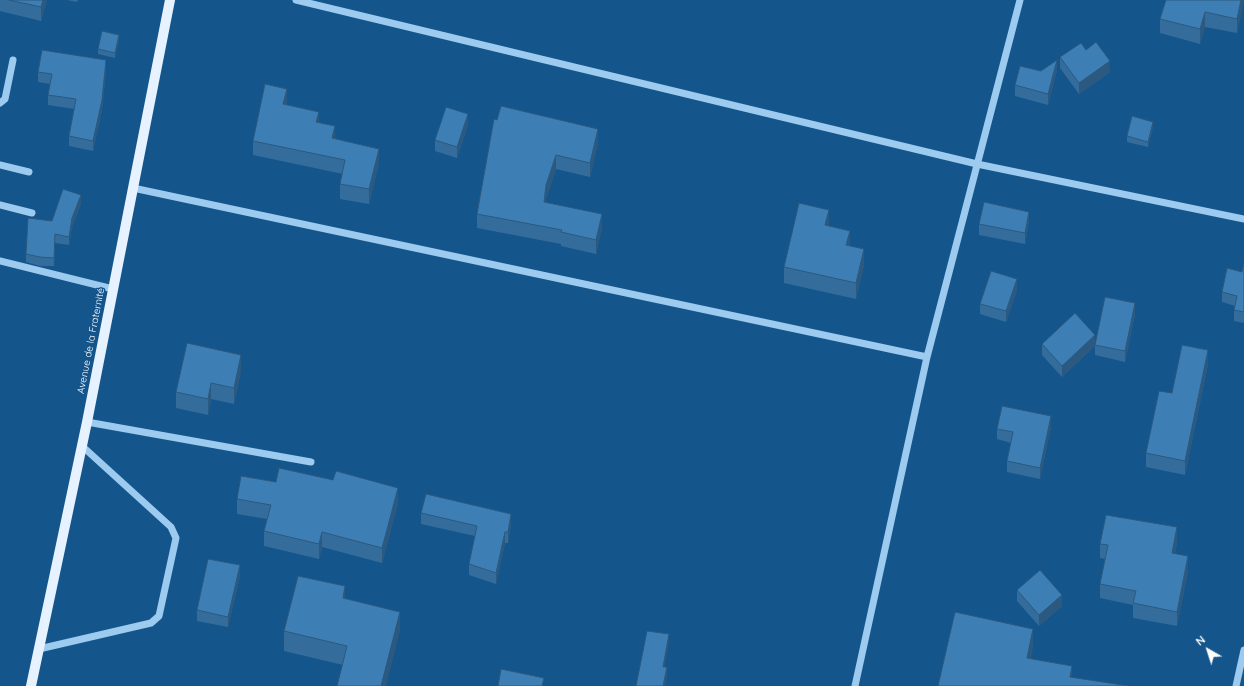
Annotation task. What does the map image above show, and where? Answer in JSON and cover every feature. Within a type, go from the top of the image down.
[{"type":"main road","name":"Avenue de la Fraternité","points":[[31,686],[114,289],[170,0]]},
{"type":"street","points":[[296,0],[977,164],[1244,219]]},
{"type":"street","points":[[854,686],[927,357],[1020,0]]},
{"type":"street","points":[[0,103],[5,99],[13,60]]},
{"type":"street","points":[[0,165],[28,172]]},
{"type":"street","points":[[133,188],[927,357]]},
{"type":"street","points":[[0,205],[32,213]]},
{"type":"street","points":[[0,261],[114,289]]},
{"type":"street","points":[[87,422],[311,462]]},
{"type":"street","points":[[39,649],[151,623],[159,616],[176,538],[171,527],[82,446]]},
{"type":"street","points":[[1236,686],[1244,650]]},
{"type":"building","points":[[9,0],[43,0],[41,7]]},
{"type":"building","points":[[1166,0],[1241,0],[1237,19],[1205,12],[1200,29],[1160,19]]},
{"type":"building","points":[[102,31],[119,35],[115,53],[98,49]]},
{"type":"building","points":[[1096,42],[1110,61],[1079,83],[1060,57],[1081,43],[1086,50]]},
{"type":"building","points":[[42,50],[106,60],[102,100],[93,141],[69,136],[76,99],[48,95],[52,74],[38,72]]},
{"type":"building","points":[[1057,60],[1048,94],[1015,85],[1020,66],[1041,71]]},
{"type":"building","points":[[265,84],[287,89],[283,104],[319,112],[316,122],[335,126],[332,138],[379,149],[369,189],[340,184],[345,160],[253,141]]},
{"type":"building","points":[[501,106],[598,129],[590,163],[556,155],[546,185],[544,202],[602,214],[596,240],[561,232],[562,230],[477,214],[494,119],[497,120]]},
{"type":"building","points":[[446,107],[468,114],[457,147],[435,140]]},
{"type":"building","points":[[1132,116],[1153,122],[1148,142],[1127,136]]},
{"type":"building","points":[[63,189],[81,195],[72,218],[69,237],[55,234],[54,258],[26,254],[28,218],[52,221]]},
{"type":"building","points":[[984,202],[1029,212],[1025,233],[979,224]]},
{"type":"building","points":[[799,203],[829,210],[825,225],[850,231],[846,245],[864,249],[856,283],[784,267]]},
{"type":"building","points":[[1244,263],[1244,312],[1234,310],[1237,296],[1222,292],[1227,268],[1242,272]]},
{"type":"building","points":[[991,271],[1017,279],[1006,311],[980,304]]},
{"type":"building","points":[[1105,297],[1135,303],[1125,351],[1095,345]]},
{"type":"building","points":[[1075,313],[1095,335],[1062,366],[1042,344]]},
{"type":"building","points":[[187,343],[241,355],[234,388],[211,383],[208,399],[176,392]]},
{"type":"building","points":[[1182,345],[1208,350],[1185,461],[1146,453],[1159,391],[1172,393]]},
{"type":"building","points":[[1002,406],[1051,416],[1040,468],[1007,461],[1013,432],[997,429]]},
{"type":"building","points":[[279,468],[333,480],[336,471],[398,488],[382,548],[322,532],[319,544],[264,531],[271,505],[237,499],[241,476],[276,482]]},
{"type":"building","points":[[426,494],[511,514],[508,532],[505,532],[496,573],[469,564],[477,526],[421,513]]},
{"type":"building","points":[[1106,515],[1177,527],[1172,553],[1188,556],[1177,612],[1133,603],[1136,591],[1100,584],[1108,545],[1100,544]]},
{"type":"building","points":[[208,559],[240,565],[228,617],[197,610]]},
{"type":"building","points":[[1040,570],[1062,595],[1039,615],[1017,590]]},
{"type":"building","points":[[298,576],[345,586],[343,598],[400,612],[381,686],[337,686],[347,646],[284,631]]},
{"type":"building","points":[[955,612],[1033,629],[1027,658],[1072,666],[1070,677],[1129,686],[938,686]]},
{"type":"building","points":[[647,631],[669,634],[663,667],[667,667],[663,686],[636,686]]},
{"type":"building","points":[[501,669],[544,678],[542,686],[498,686]]}]
